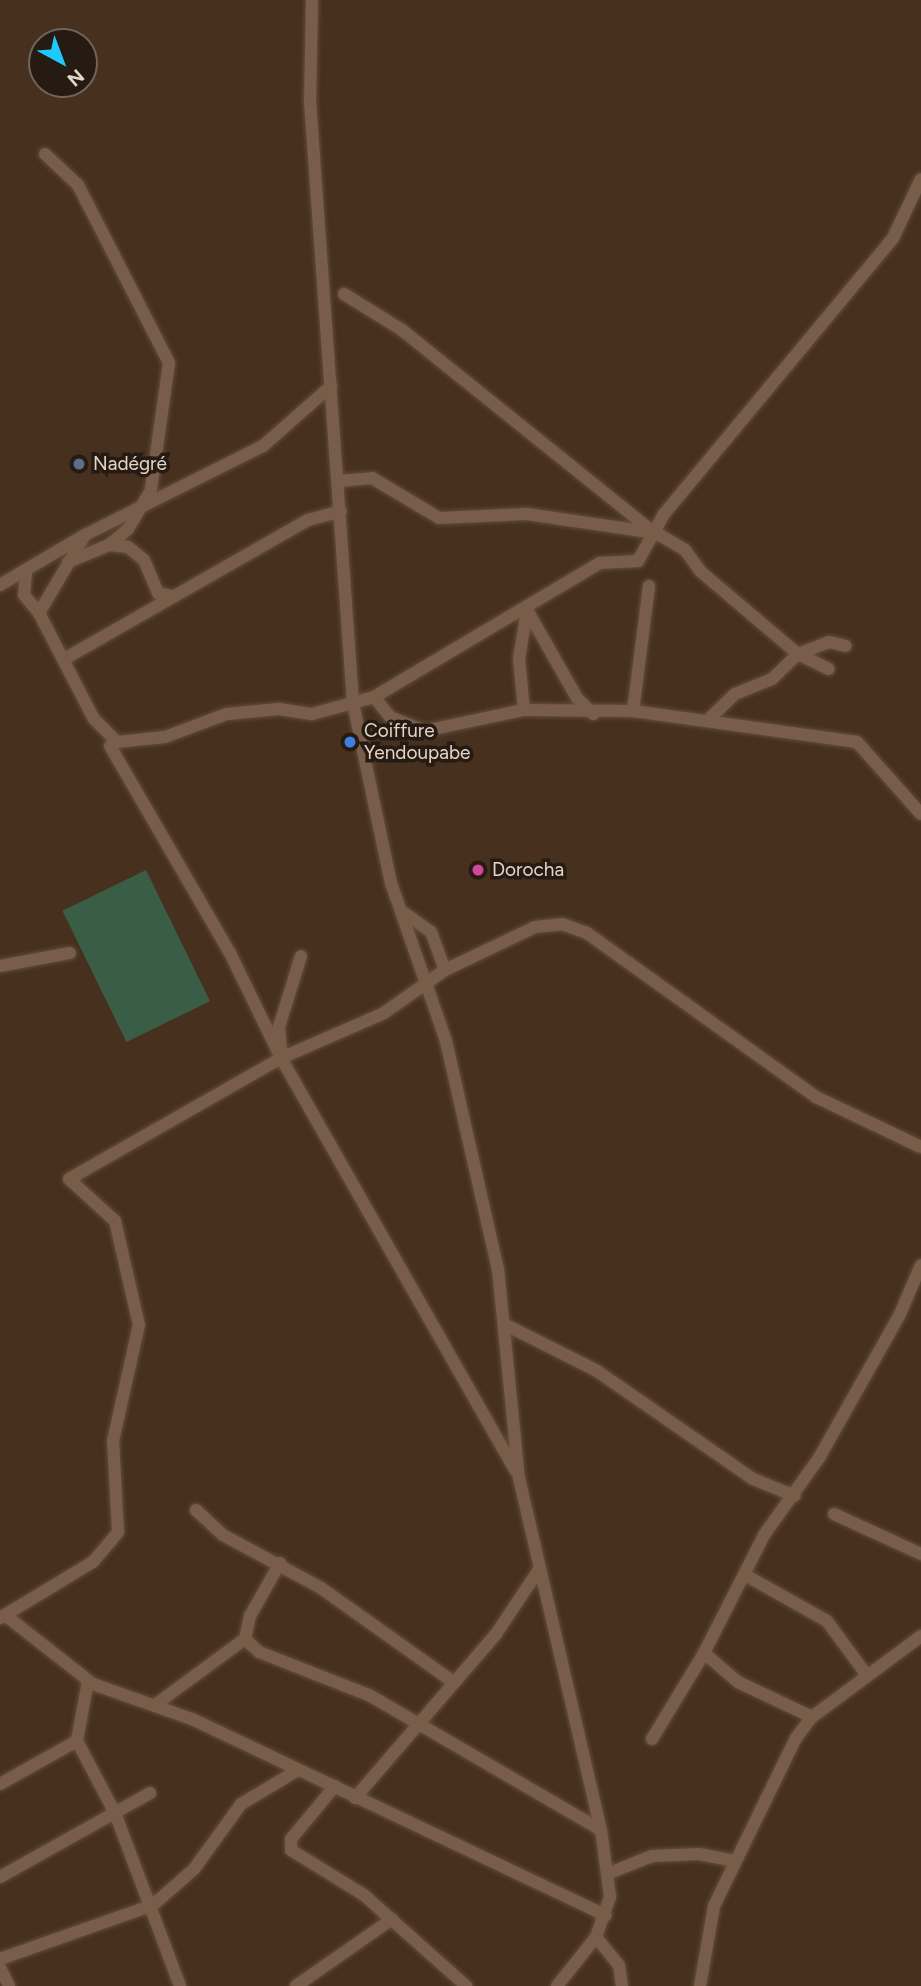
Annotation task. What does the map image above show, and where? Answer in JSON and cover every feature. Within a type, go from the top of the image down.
[{"type":"street","points":[[312,0],[310,101],[353,703],[391,883],[406,914],[450,1055],[506,1325],[519,1478],[601,1830],[607,1874],[606,1916],[596,1937],[557,1986]]},
{"type":"street","points":[[46,153],[78,185],[169,363],[151,490],[128,529],[109,545],[67,562]]},
{"type":"street","points":[[26,573],[24,595],[39,613],[65,657],[94,719],[117,742],[165,737],[227,714],[279,709],[312,714],[374,697],[527,610],[600,563],[638,561],[656,533],[664,514],[803,340],[893,238],[921,179]]},
{"type":"street","points":[[344,294],[402,330],[656,533],[685,550],[700,570],[798,654],[830,669]]},
{"type":"street","points":[[0,585],[26,573],[85,535],[262,446],[331,386]]},
{"type":"street","points":[[339,481],[372,478],[439,518],[527,514],[656,533]]},
{"type":"street","points":[[65,657],[307,520],[341,512]]},
{"type":"street","points":[[39,613],[85,535]]},
{"type":"street","points":[[109,545],[128,547],[144,560],[158,593],[171,596]]},
{"type":"street","points":[[633,711],[649,586]]},
{"type":"street","points":[[524,710],[519,659],[527,610]]},
{"type":"street","points":[[527,610],[577,698],[593,713]]},
{"type":"street","points":[[711,718],[735,694],[772,679],[798,654],[829,642],[846,646]]},
{"type":"street","points":[[374,697],[390,717],[424,732],[524,710],[593,713],[633,711],[658,719],[711,718],[758,733],[857,741],[921,814]]},
{"type":"street","points":[[110,746],[230,953],[281,1058],[519,1478]]},
{"type":"street","points":[[406,914],[431,932],[445,970]]},
{"type":"street","points":[[606,1916],[355,1798],[335,1786],[155,1705],[88,1681],[2,1617],[93,1562],[118,1532],[114,1430],[139,1325],[115,1221],[69,1179],[281,1058],[384,1013],[427,979],[535,927],[562,924],[587,933],[816,1097],[921,1147]]},
{"type":"street","points":[[0,966],[70,953]]},
{"type":"street","points":[[281,1058],[279,1027],[300,956]]},
{"type":"street","points":[[652,1739],[704,1653],[745,1575],[795,1496],[900,1314],[921,1265]]},
{"type":"street","points":[[506,1325],[597,1371],[681,1434],[795,1496]]},
{"type":"street","points":[[196,1510],[223,1535],[280,1563],[452,1681]]},
{"type":"street","points":[[834,1514],[921,1553]]},
{"type":"street","points":[[155,1705],[245,1639],[250,1616],[280,1563]]},
{"type":"street","points":[[355,1798],[452,1681],[496,1634],[540,1568]]},
{"type":"street","points":[[745,1575],[827,1621],[866,1674]]},
{"type":"street","points":[[700,1986],[714,1906],[812,1717],[866,1674],[921,1636]]},
{"type":"street","points":[[245,1639],[259,1653],[369,1695],[413,1727],[601,1830]]},
{"type":"street","points":[[704,1653],[738,1682],[812,1717]]},
{"type":"street","points":[[88,1681],[78,1741],[115,1813],[153,1905],[180,1986]]},
{"type":"street","points":[[0,1784],[78,1741]]},
{"type":"street","points":[[0,1959],[153,1905],[194,1869],[241,1804],[298,1770]]},
{"type":"street","points":[[335,1786],[291,1839],[291,1850],[332,1872],[392,1919],[466,1986]]},
{"type":"street","points":[[0,1877],[150,1793]]},
{"type":"street","points":[[607,1874],[652,1856],[699,1854],[735,1861]]},
{"type":"street","points":[[296,1986],[392,1919]]},
{"type":"street","points":[[596,1937],[619,1965],[622,1986]]},
{"type":"street","points":[[0,1968],[9,1986]]},
{"type":"green space","points":[[146,870],[210,1001],[126,1042],[62,911]]},
{"type":"place","name":"Nadégré","points":[[79,464]]},
{"type":"place","name":"Coiffure Yendoupabe","points":[[350,742]]},
{"type":"place","name":"Dorocha","points":[[478,870]]}]
